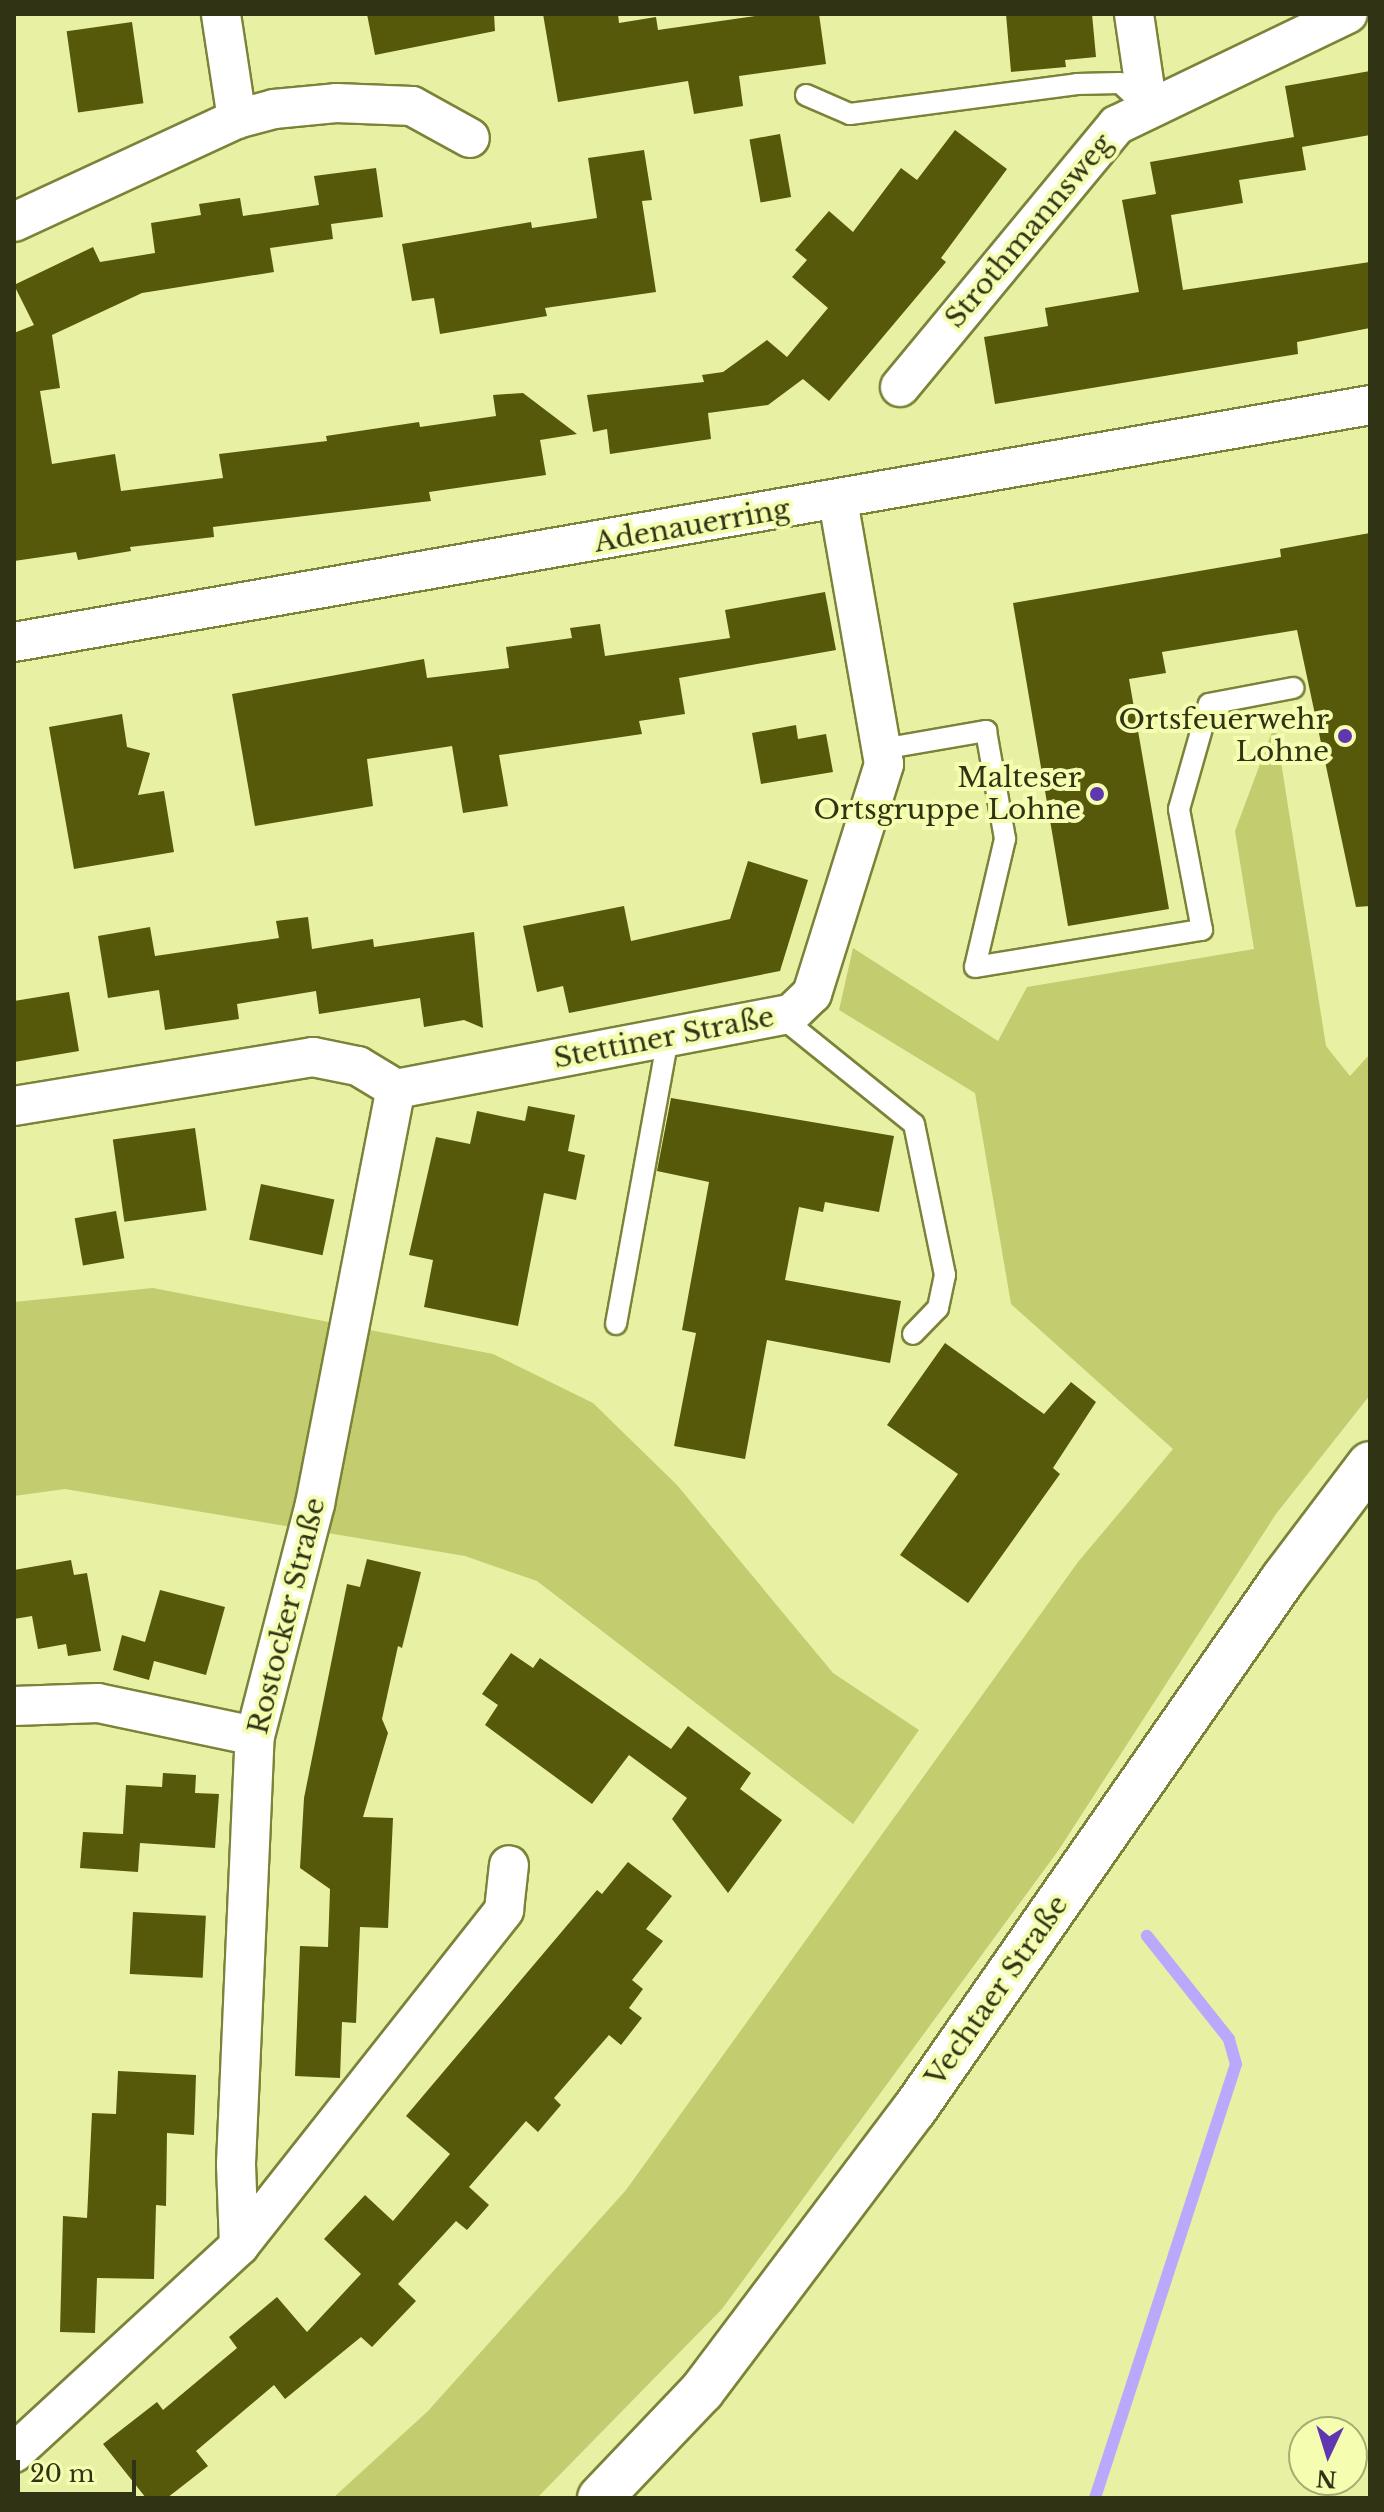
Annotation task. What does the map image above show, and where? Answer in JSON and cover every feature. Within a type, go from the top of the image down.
[{"type":"main road","name":"Vechtaer Straße","points":[[600,2498],[702,2391],[914,2110],[1283,1579],[1370,1464]]},
{"type":"street","points":[[221,14],[237,119]]},
{"type":"street","points":[[1134,14],[1148,109]]},
{"type":"street","name":"Strothmannsweg","points":[[900,387],[1117,125],[1348,14]]},
{"type":"street","points":[[14,222],[237,119],[274,109],[336,103],[412,106],[470,138]]},
{"type":"street","name":"Adenauerring","points":[[14,642],[838,501],[1370,405]]},
{"type":"street","name":"Stettiner Straße","points":[[396,1089],[791,1014],[812,994],[884,764],[838,501]]},
{"type":"street","points":[[14,1106],[313,1057],[358,1066],[396,1089]]},
{"type":"street","name":"Rostocker Straße","points":[[239,2246],[236,2164],[255,1736],[315,1504],[396,1089]]},
{"type":"street","points":[[14,1706],[98,1703],[255,1736]]},
{"type":"street","points":[[14,2453],[239,2246],[496,1922],[504,1910],[509,1865]]},
{"type":"lane","points":[[806,95],[850,114],[1077,84],[1120,83],[1148,109]]},
{"type":"lane","points":[[882,749],[986,731],[1005,839],[975,967],[1202,930],[1179,809],[1209,704],[1293,688]]},
{"type":"lane","points":[[780,1016],[914,1124],[945,1275],[938,1308],[913,1334]]},
{"type":"lane","points":[[616,1324],[668,1039]]},
{"type":"green space","points":[[1275,724],[1326,1046],[1350,1076],[1370,1054],[1370,1395],[1276,1514],[1058,1851],[722,2309],[537,2498],[333,2498],[428,2411],[626,2190],[1078,1562],[1173,1449],[1011,1304],[975,1093],[839,1010],[853,948],[998,1041],[1027,987],[1254,949],[1235,831]]},
{"type":"green space","points":[[153,1288],[493,1354],[593,1403],[677,1485],[833,1673],[919,1730],[853,1824],[537,1581],[465,1556],[65,1489],[14,1496],[14,1302]]},
{"type":"building","points":[[367,14],[494,14],[495,31],[375,55]]},
{"type":"building","points":[[543,14],[618,14],[619,23],[656,17],[658,30],[770,14],[819,14],[826,64],[739,76],[743,106],[694,114],[688,81],[558,102]]},
{"type":"building","points":[[1006,14],[1092,14],[1096,57],[1065,60],[1066,67],[1011,72]]},
{"type":"building","points":[[132,22],[143,103],[78,112],[67,31]]},
{"type":"building","points":[[1370,71],[1370,135],[1302,147],[1306,170],[1239,180],[1243,203],[1171,215],[1183,290],[1370,262],[1370,328],[1297,342],[1298,354],[995,404],[984,337],[1048,326],[1045,308],[1139,292],[1122,200],[1156,194],[1150,162],[1294,137],[1285,86]]},
{"type":"building","points":[[955,130],[1007,169],[941,258],[946,262],[829,401],[803,379],[768,405],[708,413],[711,439],[610,454],[607,429],[593,432],[587,395],[704,382],[702,375],[723,372],[767,340],[787,357],[828,308],[792,277],[807,260],[795,250],[829,211],[853,232],[901,168],[917,180]]},
{"type":"building","points":[[780,134],[791,197],[761,202],[749,139]]},
{"type":"building","points":[[644,150],[652,200],[642,201],[656,292],[545,308],[547,316],[440,334],[434,298],[412,301],[402,244],[531,222],[532,228],[597,218],[588,158]]},
{"type":"building","points":[[376,168],[383,217],[331,224],[333,239],[270,248],[274,272],[142,293],[52,335],[60,388],[40,391],[52,464],[115,454],[121,491],[223,478],[219,454],[327,441],[326,436],[419,422],[420,427],[496,416],[493,395],[523,393],[577,434],[540,440],[546,475],[429,492],[431,501],[213,527],[214,537],[130,547],[131,551],[78,560],[76,552],[14,561],[14,333],[34,325],[14,285],[93,247],[100,262],[155,253],[151,223],[201,215],[199,204],[240,198],[243,216],[319,205],[314,176]]},
{"type":"building","name":"Malteser Ortsgruppe Lohne","points":[[1370,533],[1370,906],[1356,907],[1297,630],[1162,652],[1166,673],[1129,679],[1169,909],[1068,926],[1013,603],[1281,557],[1280,549]]},
{"type":"building","points":[[825,592],[836,650],[679,678],[685,714],[639,721],[642,734],[499,755],[508,806],[463,813],[452,746],[367,759],[373,806],[255,826],[232,694],[424,659],[427,678],[509,668],[506,647],[572,638],[570,628],[600,624],[605,656],[730,638],[725,610]]},
{"type":"building","points":[[122,714],[127,747],[150,753],[138,795],[164,791],[174,852],[74,869],[49,727]]},
{"type":"building","points":[[796,725],[798,739],[826,734],[833,772],[761,784],[752,733]]},
{"type":"building","points":[[748,861],[808,880],[780,971],[569,1013],[563,986],[537,992],[523,926],[624,906],[631,941],[730,919]]},
{"type":"building","points":[[308,917],[312,949],[373,939],[374,947],[474,932],[483,1028],[464,1020],[424,1027],[420,998],[319,1014],[316,991],[237,1004],[239,1019],[165,1030],[159,990],[108,998],[98,936],[150,927],[155,956],[279,938],[276,921]]},
{"type":"building","points":[[69,992],[79,1051],[14,1062],[14,1001]]},
{"type":"building","points":[[671,1098],[894,1136],[879,1212],[825,1202],[823,1212],[799,1207],[785,1280],[901,1301],[890,1363],[767,1340],[745,1459],[674,1446],[696,1333],[682,1330],[709,1182],[657,1171]]},
{"type":"building","points":[[528,1106],[575,1115],[568,1151],[585,1155],[576,1200],[544,1193],[518,1326],[424,1307],[433,1260],[409,1255],[436,1137],[470,1144],[477,1111],[525,1121]]},
{"type":"building","points":[[195,1128],[207,1210],[124,1222],[113,1140]]},
{"type":"building","points":[[261,1184],[334,1200],[323,1255],[249,1240]]},
{"type":"building","points":[[116,1211],[124,1258],[83,1266],[75,1218]]},
{"type":"building","points":[[945,1343],[1044,1414],[1071,1382],[1096,1402],[1053,1468],[1060,1474],[968,1603],[900,1555],[958,1474],[887,1425]]},
{"type":"building","points":[[367,1559],[421,1572],[402,1648],[398,1646],[382,1719],[388,1733],[363,1817],[393,1818],[388,1928],[360,1927],[356,2023],[342,2022],[340,2078],[295,2076],[300,1946],[328,1947],[330,1889],[300,1868],[304,1798],[347,1584],[360,1587]]},
{"type":"building","points":[[71,1560],[74,1575],[87,1573],[101,1651],[68,1656],[66,1644],[38,1649],[32,1616],[14,1619],[14,1570]]},
{"type":"building","points":[[160,1590],[225,1607],[206,1675],[154,1661],[149,1680],[113,1670],[122,1635],[145,1642]]},
{"type":"building","points":[[511,1653],[533,1668],[540,1658],[671,1749],[688,1726],[751,1773],[740,1789],[782,1820],[728,1893],[672,1819],[687,1798],[629,1755],[592,1804],[485,1725],[498,1705],[482,1694]]},
{"type":"building","points":[[163,1773],[196,1775],[195,1793],[219,1794],[215,1848],[140,1843],[138,1872],[80,1868],[83,1832],[123,1834],[126,1785],[162,1787]]},
{"type":"building","points":[[628,1862],[672,1896],[646,1929],[663,1941],[632,1980],[643,1989],[629,2008],[642,2018],[621,2045],[609,2035],[554,2098],[561,2105],[538,2132],[526,2121],[469,2187],[489,2205],[467,2230],[456,2221],[398,2284],[416,2301],[372,2347],[361,2337],[285,2399],[274,2385],[196,2451],[208,2466],[167,2498],[146,2498],[103,2444],[157,2402],[163,2410],[237,2348],[229,2337],[277,2297],[307,2332],[361,2274],[324,2239],[365,2195],[393,2221],[450,2154],[406,2116],[597,1890],[602,1894]]},
{"type":"building","points":[[133,1912],[206,1916],[203,1978],[130,1974]]},
{"type":"building","points":[[118,2071],[196,2075],[194,2135],[167,2133],[166,2206],[156,2205],[154,2279],[97,2278],[95,2333],[60,2332],[63,2216],[87,2218],[92,2113],[116,2114]]},
{"type":"waterway","points":[[1095,2498],[1236,2064],[1229,2039],[1147,1936]]},
{"type":"place","name":"Ortsfeuerwehr Lohne","points":[[1345,736]]},
{"type":"place","name":"Malteser Ortsgruppe Lohne","points":[[1097,794]]}]
